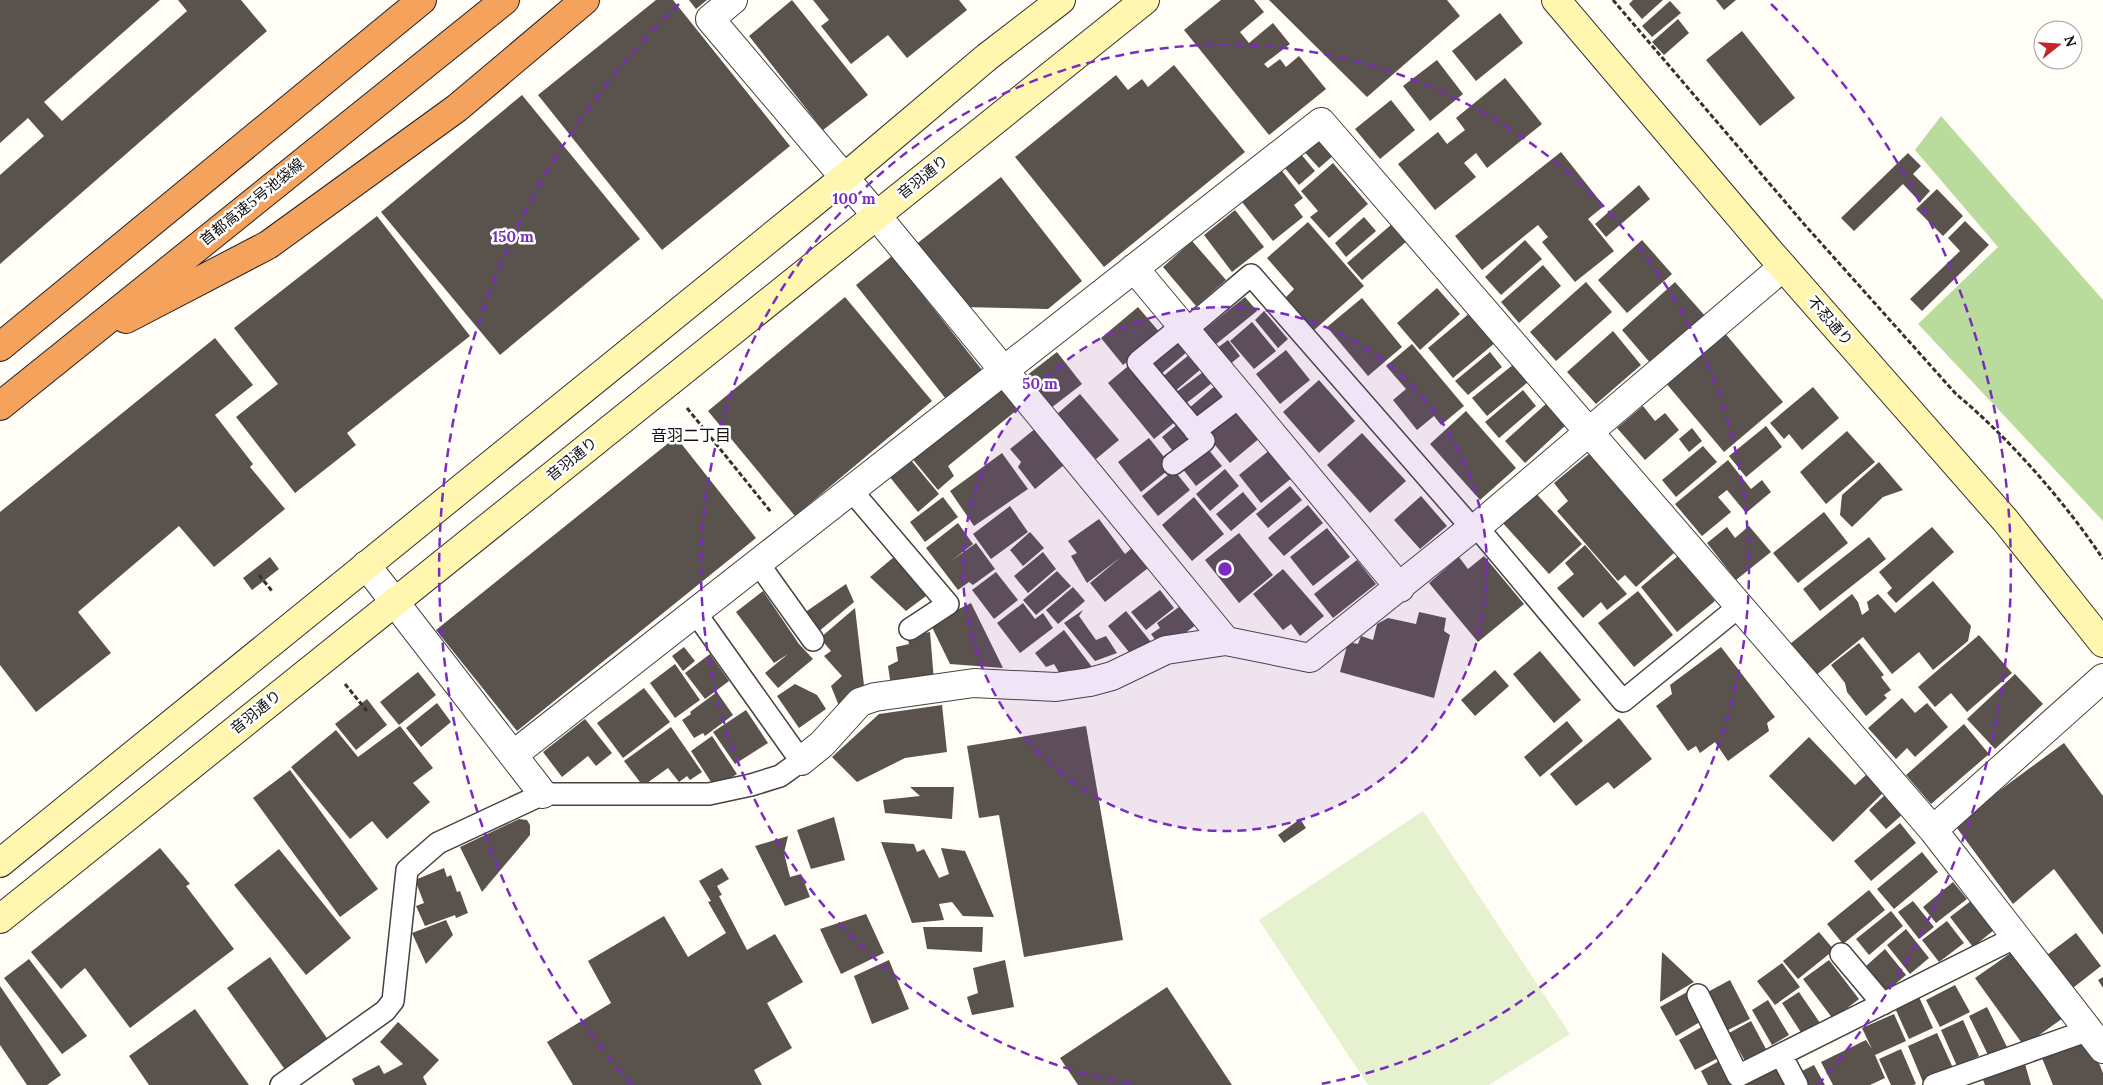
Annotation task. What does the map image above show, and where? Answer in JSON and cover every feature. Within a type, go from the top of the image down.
[{"type":"highway","points":[[228,160],[393,0]]},
{"type":"highway","points":[[0,347],[422,0]]},
{"type":"highway","name":"首都高速5号池袋線","points":[[0,406],[505,0]]},
{"type":"highway","points":[[70,348],[268,245],[457,108],[585,0]]},
{"type":"main road","points":[[0,863],[844,177],[987,57],[1061,0]]},
{"type":"main road","name":"音羽通り","points":[[0,919],[1145,0]]},
{"type":"main road","name":"不忍通り","points":[[1556,0],[1783,267],[2006,520],[2103,643]]},
{"type":"street","points":[[733,0],[710,19],[876,215],[1226,641]]},
{"type":"street","points":[[513,755],[1321,122],[1741,605],[1933,830],[2096,1039]]},
{"type":"street","points":[[801,761],[822,744],[860,702],[875,697],[974,683],[1056,687],[1090,682],[1112,676],[1166,650],[1226,641],[1310,658],[1400,588],[1589,432],[1783,267]]},
{"type":"street","points":[[1134,268],[1400,588]]},
{"type":"street","points":[[366,565],[543,794]]},
{"type":"street","points":[[1933,830],[2103,678]]},
{"type":"lane","points":[[1173,464],[1204,441],[1138,362],[1252,275],[1474,527],[1623,701],[1741,605]]},
{"type":"lane","points":[[1195,431],[1240,396]]},
{"type":"lane","points":[[851,490],[948,604],[910,629]]},
{"type":"lane","points":[[758,563],[813,640]]},
{"type":"lane","points":[[281,1085],[385,1011],[393,1001],[407,870],[438,843],[543,794],[709,794],[751,786],[780,776],[801,761],[695,612]]},
{"type":"lane","points":[[1698,995],[1738,1076],[2016,937]]},
{"type":"lane","points":[[1841,954],[1883,1004]]},
{"type":"lane","points":[[1934,1085],[2096,1039]]},
{"type":"lane","points":[[1781,1054],[1797,1085]]},
{"type":"path","points":[[1613,0],[1804,224],[1956,394],[1982,415],[2078,521],[2103,559]]},
{"type":"path","points":[[685,406],[790,537]]},
{"type":"path","points":[[259,575],[272,591]]},
{"type":"path","points":[[345,683],[367,710]]},
{"type":"green space","points":[[1941,116],[2103,300],[2103,521],[1918,324],[1998,247],[1915,150]]},
{"type":"green space","points":[[1423,811],[1570,1034],[1489,1085],[1368,1085],[1259,920]]},
{"type":"building","points":[[0,0],[160,0],[44,102],[62,121],[187,11],[178,0],[241,0],[267,31],[0,264],[0,175],[44,136],[28,118],[0,143]]},
{"type":"building","points":[[656,0],[673,0],[790,146],[662,250],[538,95]]},
{"type":"building","points":[[689,0],[707,0],[696,9]]},
{"type":"building","points":[[792,0],[868,95],[823,130],[749,36]]},
{"type":"building","points":[[813,0],[959,0],[967,10],[907,58],[888,35],[851,64],[821,26],[829,20]]},
{"type":"building","points":[[1221,0],[1254,0],[1264,12],[1240,32],[1249,43],[1273,23],[1290,44],[1264,64],[1268,68],[1280,59],[1286,67],[1299,56],[1326,89],[1269,135],[1184,30]]},
{"type":"building","points":[[1269,0],[1447,0],[1460,16],[1367,97]]},
{"type":"building","points":[[1633,0],[1663,0],[1642,19],[1629,4]]},
{"type":"building","points":[[1716,0],[1736,0],[1724,10]]},
{"type":"building","points":[[1670,1],[1681,13],[1652,37],[1642,26]]},
{"type":"building","points":[[1500,13],[1523,43],[1476,81],[1452,51]]},
{"type":"building","points":[[1678,19],[1689,33],[1664,55],[1652,42]]},
{"type":"building","points":[[1742,31],[1795,98],[1760,126],[1706,60]]},
{"type":"building","points":[[1437,60],[1463,94],[1430,121],[1403,86]]},
{"type":"building","points":[[1174,65],[1245,152],[1104,267],[1015,157],[1116,75],[1128,90],[1142,79],[1148,87]]},
{"type":"building","points":[[1505,78],[1542,124],[1487,168],[1476,153],[1464,163],[1476,177],[1435,210],[1398,164],[1438,132],[1447,144],[1465,130],[1456,118]]},
{"type":"building","points":[[522,95],[640,239],[500,355],[381,212]]},
{"type":"building","points":[[1391,100],[1415,130],[1380,159],[1355,129]]},
{"type":"building","points":[[1317,133],[1335,154],[1319,168],[1300,147]]},
{"type":"building","points":[[1295,147],[1315,171],[1299,185],[1279,161]]},
{"type":"building","points":[[1561,152],[1604,206],[1588,219],[1614,251],[1575,282],[1542,242],[1548,237],[1538,225],[1482,270],[1455,236]]},
{"type":"building","points":[[1908,153],[1921,166],[1913,174],[1930,191],[1920,202],[1903,184],[1854,231],[1841,218]]},
{"type":"building","points":[[1333,163],[1368,204],[1329,238],[1310,217],[1318,211],[1301,191]]},
{"type":"building","points":[[1282,171],[1303,198],[1294,205],[1303,217],[1273,241],[1242,202]]},
{"type":"building","points":[[1001,177],[1082,281],[1048,309],[962,307],[914,246]]},
{"type":"building","points":[[1639,185],[1650,199],[1606,237],[1595,224]]},
{"type":"building","points":[[1937,189],[1963,216],[1943,236],[1916,209]]},
{"type":"building","points":[[1235,210],[1264,247],[1232,272],[1204,235]]},
{"type":"building","points":[[377,216],[470,336],[347,433],[356,445],[295,493],[236,417],[278,384],[234,328]]},
{"type":"building","points":[[1364,217],[1376,231],[1346,257],[1335,243]]},
{"type":"building","points":[[1965,221],[1989,245],[1922,311],[1910,299],[1960,251],[1948,238]]},
{"type":"building","points":[[1308,222],[1364,286],[1313,331],[1285,298],[1294,289],[1267,258]]},
{"type":"building","points":[[1392,224],[1407,241],[1362,280],[1347,263]]},
{"type":"building","points":[[1525,240],[1542,259],[1501,295],[1485,277]]},
{"type":"building","points":[[1642,240],[1672,274],[1627,313],[1598,280]]},
{"type":"building","points":[[1192,241],[1226,280],[1196,306],[1163,267]]},
{"type":"building","points":[[892,256],[982,370],[946,399],[856,285]]},
{"type":"building","points":[[1543,265],[1561,286],[1519,323],[1501,302]]},
{"type":"building","points":[[1586,282],[1612,312],[1556,361],[1530,332]]},
{"type":"building","points":[[1675,282],[1706,317],[1652,365],[1622,330]]},
{"type":"building","points":[[1437,288],[1460,314],[1420,350],[1397,323]]},
{"type":"building","points":[[845,297],[932,401],[795,516],[708,411]]},
{"type":"building","points":[[1245,297],[1257,311],[1215,345],[1203,331]]},
{"type":"building","points":[[1362,298],[1402,347],[1368,376],[1327,327]]},
{"type":"building","points":[[1138,307],[1161,334],[1123,365],[1101,338]]},
{"type":"building","points":[[1264,311],[1288,339],[1278,348],[1255,320]]},
{"type":"building","points":[[1471,312],[1496,342],[1453,378],[1428,348]]},
{"type":"building","points":[[1252,322],[1276,351],[1254,369],[1230,341]]},
{"type":"building","points":[[1613,331],[1641,365],[1596,404],[1567,372]]},
{"type":"building","points":[[1724,332],[1783,402],[1724,452],[1665,382]]},
{"type":"building","points":[[215,338],[253,385],[215,415],[253,464],[250,467],[285,509],[214,567],[179,526],[78,612],[111,653],[36,712],[0,665],[0,512]]},
{"type":"building","points":[[1175,338],[1187,352],[1160,375],[1148,360]]},
{"type":"building","points":[[1228,340],[1240,356],[1229,365],[1216,349]]},
{"type":"building","points":[[1412,344],[1464,406],[1441,425],[1434,416],[1417,430],[1393,400],[1406,389],[1386,366]]},
{"type":"building","points":[[1286,350],[1310,380],[1280,404],[1256,374]]},
{"type":"building","points":[[1057,352],[1082,384],[1051,408],[1026,376]]},
{"type":"building","points":[[1490,352],[1502,367],[1468,395],[1455,381]]},
{"type":"building","points":[[1189,355],[1201,369],[1174,392],[1162,377]]},
{"type":"building","points":[[1133,362],[1180,418],[1154,439],[1108,383]]},
{"type":"building","points":[[1514,364],[1528,382],[1487,416],[1472,398]]},
{"type":"building","points":[[1203,372],[1212,383],[1184,405],[1175,393]]},
{"type":"building","points":[[1319,380],[1355,421],[1319,453],[1283,412]]},
{"type":"building","points":[[996,383],[1017,410],[948,466],[954,476],[938,490],[910,456]]},
{"type":"building","points":[[1215,386],[1227,401],[1200,424],[1188,409]]},
{"type":"building","points":[[1813,387],[1839,418],[1802,450],[1789,434],[1784,439],[1770,423]]},
{"type":"building","points":[[1523,390],[1536,406],[1499,438],[1485,422]]},
{"type":"building","points":[[1080,394],[1119,440],[1096,459],[1057,414]]},
{"type":"building","points":[[1547,403],[1566,425],[1525,463],[1505,441]]},
{"type":"building","points":[[1643,406],[1655,421],[1665,413],[1679,430],[1645,460],[1617,428]]},
{"type":"building","points":[[1235,407],[1261,437],[1230,463],[1205,433]]},
{"type":"building","points":[[1466,411],[1516,468],[1480,500],[1430,444]]},
{"type":"building","points":[[1179,423],[1194,440],[1176,455],[1162,437]]},
{"type":"building","points":[[1041,424],[1070,460],[1035,489],[1018,467],[1021,462],[1010,449]]},
{"type":"building","points":[[1766,426],[1782,447],[1746,477],[1729,456]]},
{"type":"building","points":[[1692,428],[1702,441],[1689,452],[1679,439]]},
{"type":"building","points":[[1847,431],[1875,462],[1826,504],[1800,472]]},
{"type":"building","points":[[1362,433],[1406,481],[1370,513],[1327,465]]},
{"type":"building","points":[[676,437],[756,538],[517,731],[436,630]]},
{"type":"building","points":[[1149,438],[1172,467],[1141,492],[1118,462]]},
{"type":"building","points":[[1703,446],[1717,462],[1676,497],[1662,480]]},
{"type":"building","points":[[1208,449],[1222,466],[1196,486],[1182,468]]},
{"type":"building","points":[[1271,449],[1293,477],[1261,503],[1239,475]]},
{"type":"building","points":[[1002,453],[1028,489],[974,526],[950,491]]},
{"type":"building","points":[[1589,454],[1674,553],[1636,587],[1625,575],[1618,581],[1557,511],[1568,501],[1554,483]]},
{"type":"building","points":[[910,459],[939,494],[918,512],[889,476]]},
{"type":"building","points":[[1728,460],[1751,489],[1762,480],[1771,492],[1746,513],[1727,490],[1718,497],[1731,512],[1702,536],[1675,504]]},
{"type":"building","points":[[1879,462],[1903,490],[1883,497],[1852,527],[1840,515],[1842,495]]},
{"type":"building","points":[[1225,469],[1239,486],[1210,511],[1196,494]]},
{"type":"building","points":[[1174,470],[1190,490],[1158,516],[1142,496]]},
{"type":"building","points":[[1290,486],[1302,500],[1268,528],[1256,514]]},
{"type":"building","points":[[1534,491],[1582,544],[1549,574],[1501,521]]},
{"type":"building","points":[[1243,492],[1257,509],[1231,531],[1216,514]]},
{"type":"building","points":[[1421,496],[1447,526],[1420,549],[1394,520]]},
{"type":"building","points":[[943,497],[958,517],[925,542],[910,522]]},
{"type":"building","points":[[1194,497],[1224,534],[1192,561],[1162,525]]},
{"type":"building","points":[[1308,505],[1323,523],[1284,556],[1268,538]]},
{"type":"building","points":[[1010,506],[1028,532],[991,559],[973,534]]},
{"type":"building","points":[[1824,512],[1848,543],[1798,583],[1773,553]]},
{"type":"building","points":[[1099,519],[1125,554],[1132,548],[1148,568],[1105,602],[1090,583],[1121,557],[1087,583],[1071,556],[1077,553],[1068,541]]},
{"type":"building","points":[[958,523],[973,544],[951,561],[976,543],[995,569],[973,585],[969,582],[958,590],[926,548]]},
{"type":"building","points":[[1749,526],[1771,552],[1736,580],[1707,543],[1727,527],[1735,538]]},
{"type":"building","points":[[1932,527],[1954,552],[1896,603],[1887,593],[1892,588],[1879,572]]},
{"type":"building","points":[[1327,528],[1350,557],[1313,586],[1290,557]]},
{"type":"building","points":[[1030,532],[1044,548],[1023,566],[1010,550]]},
{"type":"building","points":[[1239,533],[1273,575],[1239,603],[1205,560]]},
{"type":"building","points":[[1869,537],[1886,559],[1820,611],[1803,589]]},
{"type":"building","points":[[1585,545],[1627,594],[1607,610],[1601,602],[1583,618],[1557,588],[1574,574],[1565,563]]},
{"type":"building","points":[[900,552],[930,593],[906,611],[870,577]]},
{"type":"building","points":[[1043,552],[1056,569],[1028,593],[1014,576]]},
{"type":"building","points":[[1484,556],[1524,604],[1478,642],[1429,583],[1459,557],[1468,569]]},
{"type":"building","points":[[1678,556],[1715,601],[1677,632],[1641,587]]},
{"type":"building","points":[[270,557],[279,569],[252,590],[243,578]]},
{"type":"building","points":[[1357,560],[1376,584],[1333,618],[1314,594]]},
{"type":"building","points":[[1283,569],[1324,616],[1300,636],[1291,624],[1283,630],[1253,594]]},
{"type":"building","points":[[1057,571],[1071,586],[1036,615],[1023,600]]},
{"type":"building","points":[[996,572],[1018,600],[994,619],[972,590]]},
{"type":"building","points":[[1933,581],[1971,626],[1968,641],[1933,670],[1919,652],[1892,674],[1863,637],[1815,676],[1790,644],[1852,594],[1858,602],[1862,615],[1869,610],[1867,602],[1878,594],[1895,613]]},
{"type":"building","points":[[846,584],[854,602],[818,632],[804,613]]},
{"type":"building","points":[[1073,587],[1085,601],[1058,624],[1046,610]]},
{"type":"building","points":[[1160,590],[1174,608],[1146,630],[1131,612]]},
{"type":"building","points":[[763,591],[799,644],[813,659],[778,688],[765,673],[788,654],[774,663],[736,612]]},
{"type":"building","points":[[1638,591],[1673,635],[1634,667],[1598,623]]},
{"type":"building","points":[[971,603],[1003,668],[950,664],[930,623]]},
{"type":"building","points":[[1023,603],[1035,619],[1043,613],[1053,628],[1020,653],[997,623]]},
{"type":"building","points":[[1183,604],[1197,624],[1175,641],[1159,645],[1151,634],[1160,628],[1157,623]]},
{"type":"building","points":[[855,608],[865,694],[841,711],[831,686],[842,676],[824,656],[831,651],[820,638]]},
{"type":"building","points":[[1083,610],[1079,616],[1096,640],[1106,636],[1117,653],[1095,661],[1064,623]]},
{"type":"building","points":[[1126,611],[1151,642],[1133,657],[1108,626]]},
{"type":"building","points":[[1419,612],[1446,618],[1444,631],[1450,635],[1434,698],[1340,672],[1348,642],[1358,644],[1361,636],[1373,640],[1377,624],[1388,618],[1416,624]]},
{"type":"building","points":[[1064,630],[1095,671],[1074,674],[1069,670],[1060,674],[1054,664],[1046,667],[1035,653]]},
{"type":"building","points":[[930,632],[934,681],[891,686],[888,666],[898,661],[896,647],[909,644],[907,636]]},
{"type":"building","points":[[1979,635],[2012,673],[1967,712],[1951,693],[1935,707],[1918,687]]},
{"type":"building","points":[[1859,643],[1884,675],[1881,677],[1891,690],[1884,695],[1887,698],[1866,716],[1847,692],[1845,683],[1831,665]]},
{"type":"building","points":[[684,647],[695,661],[683,671],[672,656]]},
{"type":"building","points":[[1721,647],[1775,717],[1767,723],[1769,731],[1728,761],[1715,742],[1700,753],[1696,746],[1688,751],[1656,706],[1672,694],[1670,685]]},
{"type":"building","points":[[1540,651],[1581,700],[1554,723],[1513,674]]},
{"type":"building","points":[[710,654],[729,681],[705,699],[685,673]]},
{"type":"building","points":[[675,664],[700,700],[675,718],[650,683]]},
{"type":"building","points":[[1495,670],[1509,686],[1475,716],[1461,700]]},
{"type":"building","points":[[418,672],[436,695],[399,725],[380,702]]},
{"type":"building","points":[[2015,674],[2043,704],[1995,749],[1967,719]]},
{"type":"building","points":[[795,684],[817,695],[826,709],[799,728],[777,696]]},
{"type":"building","points":[[644,688],[670,722],[623,758],[597,723]]},
{"type":"building","points":[[717,692],[733,715],[705,736],[703,733],[694,738],[682,720]]},
{"type":"building","points":[[1902,698],[1915,713],[1927,703],[1948,727],[1915,757],[1907,748],[1896,759],[1868,728]]},
{"type":"building","points":[[367,699],[387,725],[356,750],[335,724]]},
{"type":"building","points":[[437,703],[451,722],[421,747],[406,728]]},
{"type":"building","points":[[942,705],[947,752],[905,758],[857,782],[832,757],[879,714]]},
{"type":"building","points":[[746,710],[768,743],[735,764],[713,732]]},
{"type":"building","points":[[1619,718],[1652,759],[1614,789],[1608,782],[1576,806],[1550,774]]},
{"type":"building","points":[[585,719],[612,753],[596,766],[588,756],[562,777],[543,752]]},
{"type":"building","points":[[1567,721],[1583,741],[1540,777],[1524,757]]},
{"type":"building","points":[[1964,724],[1989,754],[1931,804],[1906,775]]},
{"type":"building","points":[[400,726],[433,768],[413,783],[430,802],[387,839],[372,821],[350,839],[291,767],[336,730],[358,757]]},
{"type":"building","points":[[1086,726],[1123,940],[1024,957],[999,815],[979,818],[967,746]]},
{"type":"building","points":[[671,727],[702,772],[690,780],[687,776],[679,782],[668,768],[643,786],[624,761]]},
{"type":"building","points":[[712,736],[737,774],[715,788],[691,751]]},
{"type":"building","points":[[1809,737],[1855,785],[1866,775],[1883,793],[1833,842],[1769,776]]},
{"type":"building","points":[[2064,743],[2103,796],[2103,935],[2054,869],[2013,904],[1954,824]]},
{"type":"building","points":[[290,770],[378,889],[340,917],[253,798]]},
{"type":"building","points":[[910,787],[954,787],[952,819],[885,813],[883,800],[920,796]]},
{"type":"building","points":[[1886,794],[1904,813],[1886,829],[1869,810]]},
{"type":"building","points":[[834,817],[845,860],[811,869],[797,830]]},
{"type":"building","points":[[519,819],[527,820],[530,825],[530,835],[482,892],[460,847]]},
{"type":"building","points":[[1300,819],[1306,828],[1284,843],[1278,835]]},
{"type":"building","points":[[1900,823],[1916,843],[1871,881],[1854,861]]},
{"type":"building","points":[[788,836],[784,853],[790,877],[801,874],[810,897],[785,906],[755,846]]},
{"type":"building","points":[[881,842],[914,844],[917,852],[924,849],[939,878],[949,874],[941,848],[965,851],[994,917],[963,916],[952,902],[939,904],[944,920],[912,923]]},
{"type":"building","points":[[160,848],[190,884],[186,886],[234,949],[130,1028],[85,968],[61,989],[31,952]]},
{"type":"building","points":[[279,849],[351,938],[306,975],[234,885]]},
{"type":"building","points":[[1922,852],[1938,872],[1894,909],[1877,889]]},
{"type":"building","points":[[444,868],[447,877],[451,875],[457,892],[460,891],[468,913],[456,918],[455,915],[425,926],[416,906],[424,903],[415,880]]},
{"type":"building","points":[[722,868],[729,879],[717,886],[722,895],[719,896],[747,950],[775,934],[803,982],[767,1003],[792,1048],[754,1070],[762,1085],[573,1085],[547,1042],[611,1003],[588,961],[664,916],[688,957],[726,933],[708,902],[711,901],[699,881]]},
{"type":"building","points":[[1953,882],[1967,899],[1936,923],[1923,907]]},
{"type":"building","points":[[1869,890],[1885,910],[1843,944],[1827,924]]},
{"type":"building","points":[[1976,897],[1999,926],[1973,947],[1950,917]]},
{"type":"building","points":[[1913,901],[1934,927],[1919,939],[1898,912]]},
{"type":"building","points":[[1891,911],[1903,926],[1869,955],[1856,939]]},
{"type":"building","points":[[866,914],[884,953],[841,974],[820,929]]},
{"type":"building","points":[[446,920],[453,935],[426,964],[412,933]]},
{"type":"building","points":[[1947,921],[1964,943],[1939,962],[1922,940]]},
{"type":"building","points":[[923,927],[983,927],[982,952],[927,949]]},
{"type":"building","points":[[1906,929],[1929,958],[1910,974],[1887,945]]},
{"type":"building","points":[[1819,932],[1834,950],[1798,979],[1783,961]]},
{"type":"building","points":[[2076,933],[2101,966],[2069,991],[2043,958]]},
{"type":"building","points":[[1885,949],[1906,975],[1887,991],[1866,966]]},
{"type":"building","points":[[2015,950],[2063,1018],[2024,1046],[1975,978]]},
{"type":"building","points":[[1662,952],[1694,982],[1660,1002]]},
{"type":"building","points":[[270,957],[329,1041],[286,1071],[227,988]]},
{"type":"building","points":[[29,959],[87,1036],[62,1054],[4,978]]},
{"type":"building","points":[[889,960],[909,1009],[872,1024],[854,976]]},
{"type":"building","points":[[1005,960],[1014,1007],[972,1015],[967,997],[978,993],[973,968]]},
{"type":"building","points":[[1829,960],[1859,999],[1833,1019],[1803,979]]},
{"type":"building","points":[[1782,963],[1800,987],[1775,1005],[1757,981]]},
{"type":"building","points":[[2103,977],[2103,988],[2098,980]]},
{"type":"building","points":[[1730,980],[1750,1019],[1724,1032],[1704,994]]},
{"type":"building","points":[[1955,985],[1970,1012],[1940,1027],[1926,1000]]},
{"type":"building","points":[[0,986],[61,1075],[47,1085],[27,1085],[0,1045]]},
{"type":"building","points":[[1167,987],[1232,1085],[1078,1085],[1060,1058]]},
{"type":"building","points":[[1689,991],[1705,1019],[1676,1036],[1660,1007]]},
{"type":"building","points":[[1799,992],[1820,1023],[1802,1034],[1782,1003]]},
{"type":"building","points":[[1919,997],[1933,1028],[1909,1039],[1895,1008]]},
{"type":"building","points":[[1768,1000],[1789,1035],[1772,1045],[1752,1010]]},
{"type":"building","points":[[1987,1007],[2007,1047],[1989,1057],[1969,1016]]},
{"type":"building","points":[[195,1009],[249,1085],[149,1085],[129,1056]]},
{"type":"building","points":[[1894,1014],[1906,1041],[1875,1055],[1885,1078],[1870,1085],[1833,1085],[1821,1062],[1866,1040],[1872,1049],[1862,1028]]},
{"type":"building","points":[[1963,1020],[1979,1056],[1957,1066],[1941,1030]]},
{"type":"building","points":[[1751,1021],[1766,1049],[1745,1061],[1729,1033]]},
{"type":"building","points":[[398,1022],[439,1060],[423,1077],[427,1085],[355,1085],[352,1079],[379,1065],[384,1074],[403,1064],[380,1042]]},
{"type":"building","points":[[1705,1025],[1722,1056],[1695,1070],[1679,1040]]},
{"type":"building","points":[[1937,1033],[1953,1068],[1923,1082],[1908,1046]]},
{"type":"building","points":[[2089,1039],[2103,1073],[2103,1085],[2053,1085],[2042,1058]]},
{"type":"building","points":[[1901,1049],[1916,1084],[1891,1085],[1879,1059]]},
{"type":"building","points":[[1721,1060],[1734,1085],[1708,1085],[1701,1071]]},
{"type":"building","points":[[2025,1064],[2031,1085],[1985,1085],[1982,1077]]},
{"type":"building","points":[[1777,1065],[1790,1085],[1746,1085]]},
{"type":"building","points":[[1814,1065],[1825,1085],[1804,1085],[1798,1073]]},
{"type":"district","name":"音羽二丁目","points":[[691,435]]}]
